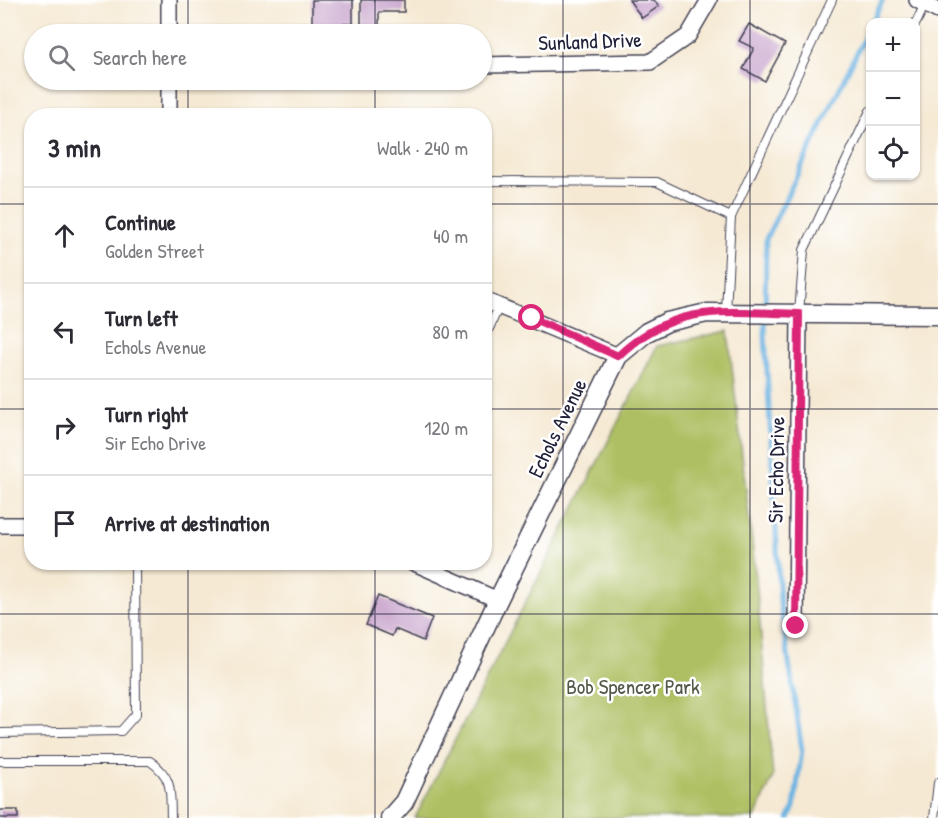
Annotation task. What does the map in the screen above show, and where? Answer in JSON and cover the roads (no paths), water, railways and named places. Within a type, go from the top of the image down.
[{"type":"street","points":[[169,0],[169,24]]},
{"type":"street","name":"Sunland Drive","points":[[492,65],[650,62],[688,36],[708,0]]},
{"type":"street","points":[[169,90],[169,108]]},
{"type":"street","points":[[492,303],[618,356]]},
{"type":"street","name":"Echols Avenue","points":[[390,818],[404,802],[498,600],[618,356],[646,332],[667,322],[707,313],[938,315]]},
{"type":"street","name":"Sir Echo Drive","points":[[796,626],[799,314]]},
{"type":"street","points":[[0,525],[24,525]]},
{"type":"street","points":[[430,570],[498,600]]},
{"type":"lane","points":[[730,312],[731,217],[831,0]]},
{"type":"lane","points":[[918,18],[927,4]]},
{"type":"lane","points":[[799,314],[804,250],[866,119]]},
{"type":"lane","points":[[492,181],[657,182],[731,217]]},
{"type":"lane","points":[[492,323],[500,306]]},
{"type":"lane","points":[[0,733],[121,731],[136,714],[135,570]]},
{"type":"lane","points":[[0,761],[150,761],[163,770],[169,783],[171,818]]},
{"type":"lane","points":[[934,818],[938,783]]},
{"type":"waterway","points":[[874,18],[883,0]]},
{"type":"waterway","points":[[789,818],[794,807],[802,750],[780,602],[765,335],[766,239],[866,34]]},
{"type":"park label","name":"Bob Spencer Park","points":[[633,686]]}]
